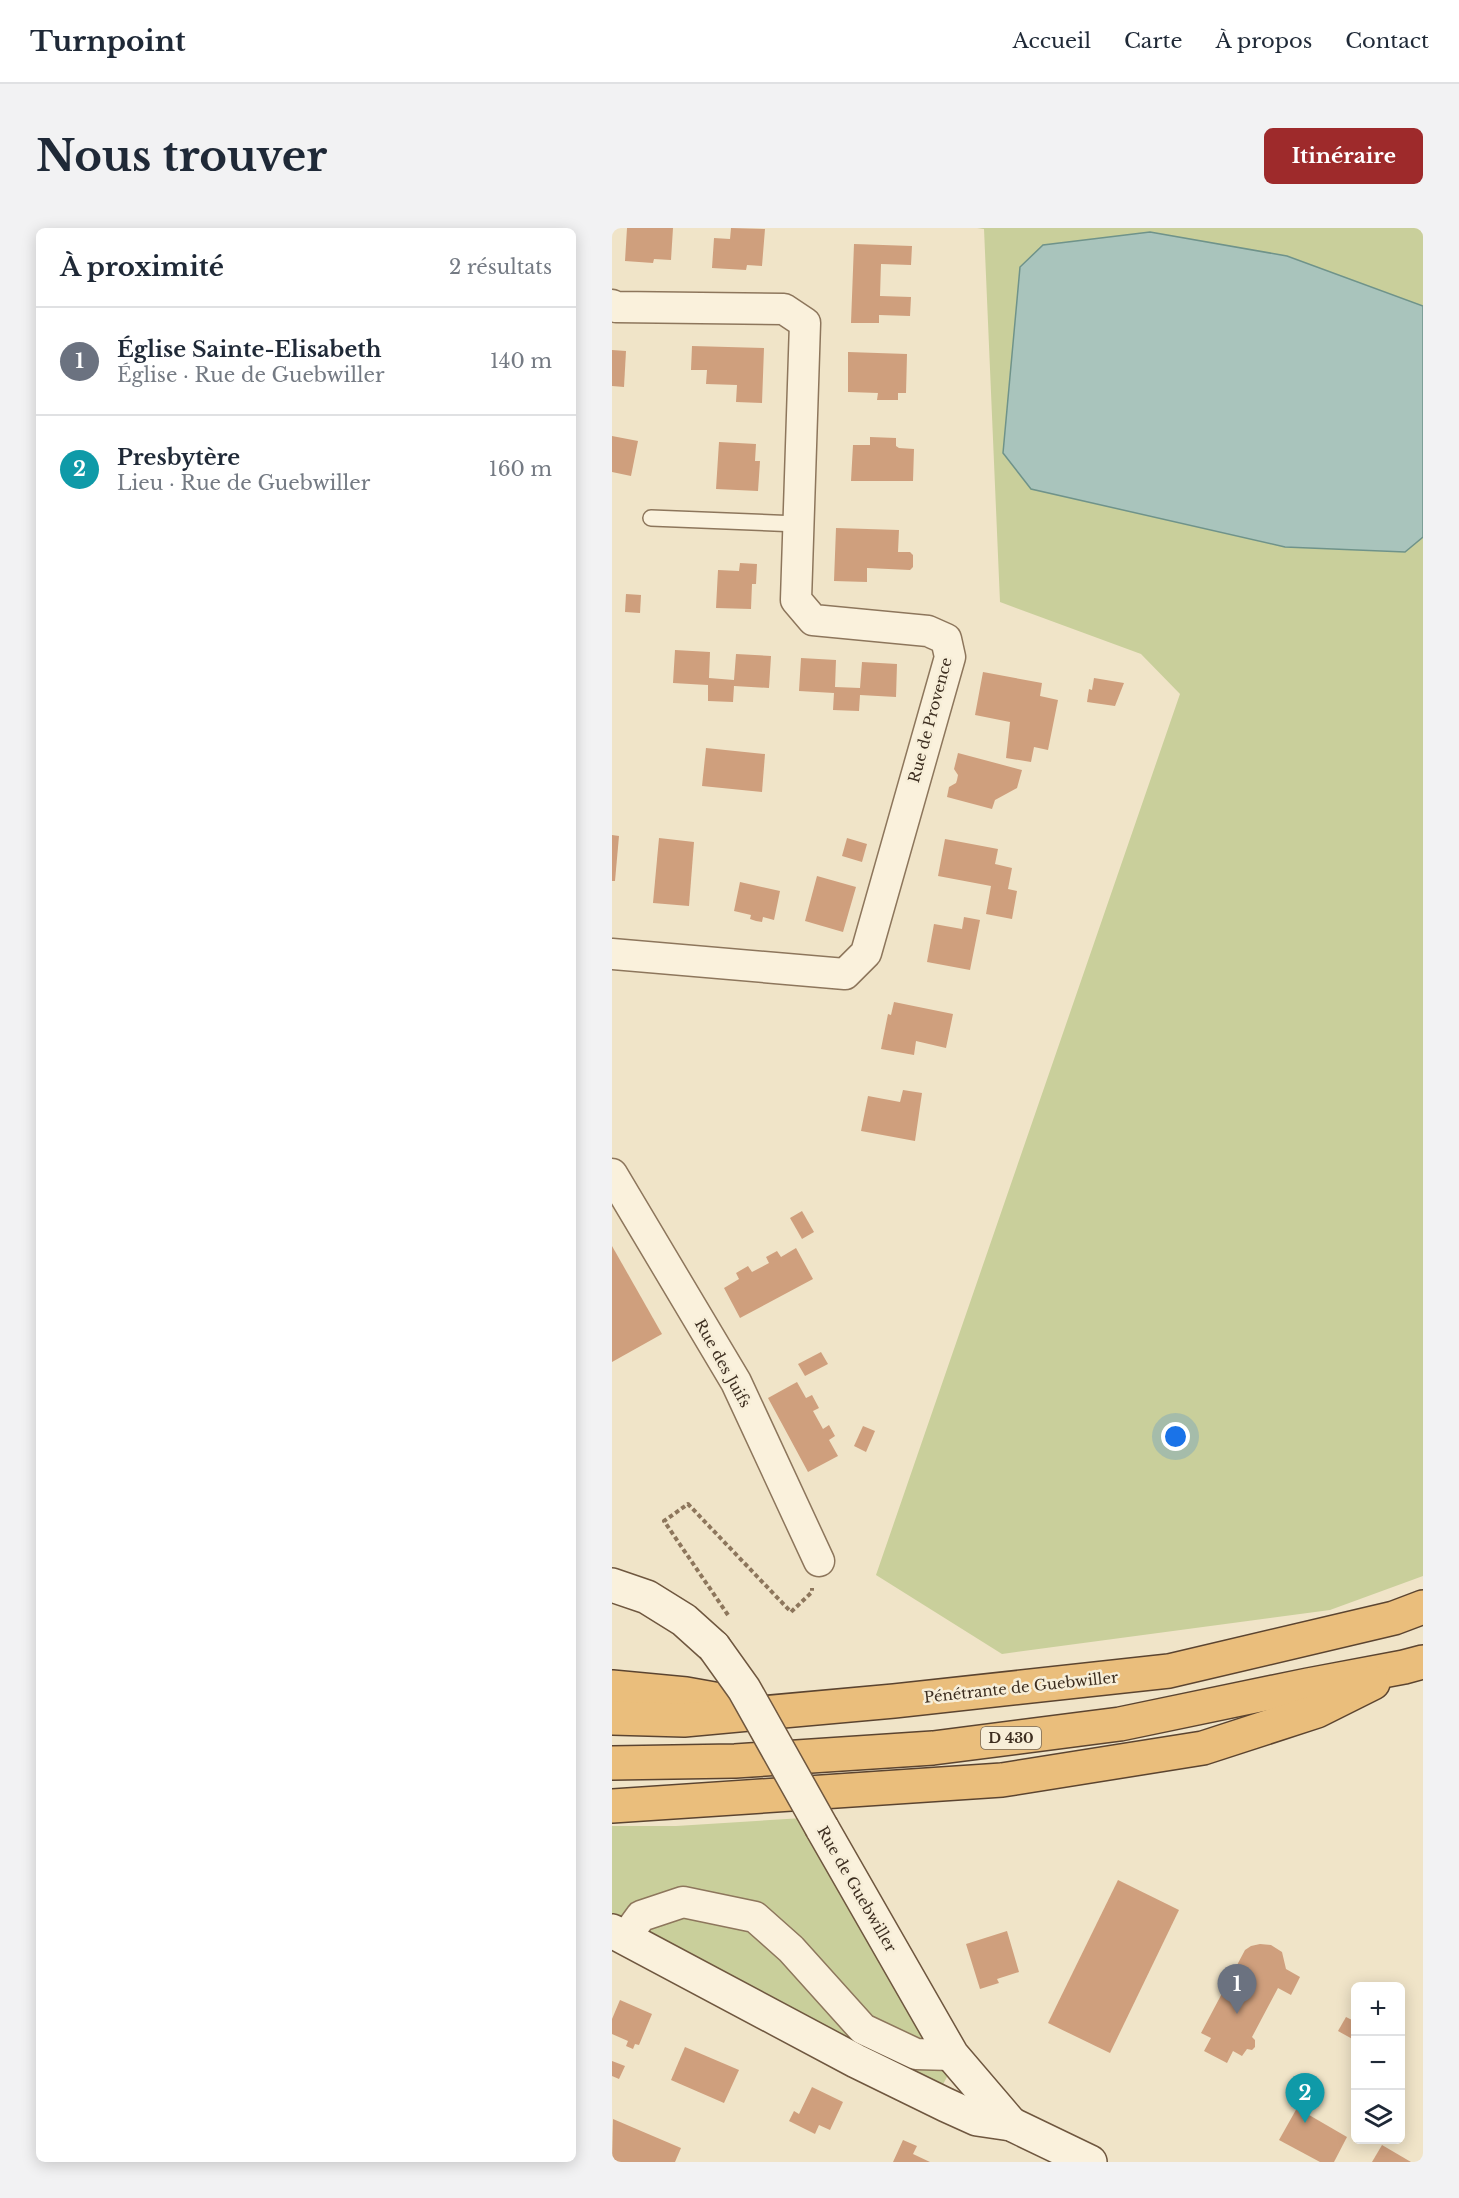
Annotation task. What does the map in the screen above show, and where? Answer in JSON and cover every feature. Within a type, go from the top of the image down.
[{"type":"highway","name":"Pénétrante de Guebwiller","points":[[612,1718],[684,1720],[894,1701],[1168,1671],[1394,1618],[1423,1607]]},
{"type":"highway","points":[[612,1806],[1002,1780],[1203,1748],[1317,1712],[1413,1665]]},
{"type":"highway","name":"D 430","points":[[612,1763],[735,1761],[933,1748],[1120,1724],[1413,1665]]},
{"type":"highway","points":[[612,1687],[686,1694],[782,1711]]},
{"type":"main road","name":"Rue de Guebwiller","points":[[612,1585],[647,1597],[684,1620],[724,1635],[744,1689],[952,2055],[1011,2124]]},
{"type":"main road","name":"Rue de Guebwiller","points":[[619,1935],[916,2091],[977,2120],[1011,2124],[1090,2162]]},
{"type":"street","name":"Rue de Provence","points":[[612,305],[616,307],[784,309],[805,323],[796,600],[813,620],[928,631],[946,639],[950,657],[866,953],[845,974],[612,954]]},
{"type":"street","name":"Rue des Juifs","points":[[612,1174],[736,1382],[819,1561]]},
{"type":"street","points":[[619,1935],[641,1916],[683,1902],[755,1917],[790,1949],[863,2030],[916,2054],[952,2055]]},
{"type":"lane","points":[[651,518],[798,524]]},
{"type":"path","points":[[724,1635],[664,1521],[688,1504],[791,1612],[812,1592],[819,1561]]},
{"type":"green space","points":[[977,228],[1423,228],[1423,306],[1287,256],[1031,489],[1285,547],[1405,552],[1423,537],[1423,1576],[1330,1610],[1002,1654],[876,1575],[1180,694],[1141,654],[1000,602],[984,229]]},
{"type":"green space","points":[[803,1818],[948,2075],[940,2090],[612,1917],[612,1826],[676,1826]]},
{"type":"water","points":[[1150,232],[1287,256],[1423,306],[1423,537],[1405,552],[1285,547],[1031,489],[1003,453],[1020,267],[1043,245]]},
{"type":"building","points":[[627,228],[673,228],[671,260],[654,259],[653,263],[625,261]]},
{"type":"building","points":[[731,228],[765,229],[762,266],[747,265],[746,270],[712,268],[714,238],[730,239]]},
{"type":"building","points":[[854,244],[912,246],[911,265],[881,264],[880,296],[911,297],[910,316],[879,315],[879,323],[851,323]]},
{"type":"building","points":[[692,346],[764,348],[762,403],[736,402],[737,385],[706,384],[707,370],[691,370]]},
{"type":"building","points":[[612,350],[626,351],[624,387],[612,386]]},
{"type":"building","points":[[848,352],[907,354],[906,393],[898,393],[898,400],[877,400],[878,393],[848,392]]},
{"type":"building","points":[[612,436],[638,441],[631,476],[612,472]]},
{"type":"building","points":[[870,437],[896,438],[896,446],[899,448],[914,449],[913,481],[851,481],[853,445],[870,445]]},
{"type":"building","points":[[719,442],[756,444],[755,461],[760,461],[758,491],[716,489]]},
{"type":"building","points":[[836,528],[899,530],[898,552],[910,552],[913,555],[913,567],[910,570],[867,568],[867,582],[834,581]]},
{"type":"building","points":[[740,563],[757,564],[756,584],[752,584],[751,609],[716,608],[718,570],[739,571]]},
{"type":"building","points":[[626,594],[641,595],[640,613],[625,612]]},
{"type":"building","points":[[675,650],[710,652],[709,678],[734,680],[736,654],[771,656],[769,688],[734,686],[733,702],[708,701],[708,685],[673,683]]},
{"type":"building","points":[[801,658],[836,660],[835,687],[860,688],[862,662],[897,664],[896,697],[860,695],[859,711],[833,710],[834,693],[799,691]]},
{"type":"building","points":[[983,672],[1042,683],[1040,696],[1058,700],[1048,750],[1034,747],[1031,762],[1006,758],[1010,722],[975,715]]},
{"type":"building","points":[[1094,678],[1124,683],[1115,706],[1087,702]]},
{"type":"building","points":[[706,748],[765,754],[762,792],[702,786]]},
{"type":"building","points":[[958,753],[1022,770],[1017,788],[995,800],[992,809],[947,797],[949,787],[957,780],[958,775],[954,769]]},
{"type":"building","points":[[612,835],[619,836],[615,881],[612,881]]},
{"type":"building","points":[[659,838],[694,842],[689,906],[653,903]]},
{"type":"building","points":[[847,838],[867,844],[862,862],[842,856]]},
{"type":"building","points":[[945,839],[998,849],[995,864],[1012,868],[1008,889],[1017,891],[1012,919],[986,914],[991,886],[938,876]]},
{"type":"building","points":[[817,876],[856,887],[843,932],[805,921]]},
{"type":"building","points":[[740,882],[780,891],[774,920],[763,917],[762,922],[756,921],[750,919],[751,915],[734,911]]},
{"type":"building","points":[[964,917],[980,920],[970,970],[927,962],[934,924],[962,929]]},
{"type":"building","points":[[894,1002],[953,1014],[946,1048],[916,1041],[914,1055],[881,1049],[888,1014],[891,1015]]},
{"type":"building","points":[[903,1090],[922,1093],[915,1141],[861,1131],[868,1096],[900,1102]]},
{"type":"building","points":[[802,1211],[814,1232],[802,1239],[790,1218]]},
{"type":"building","points":[[612,1246],[662,1334],[612,1362]]},
{"type":"building","points":[[796,1248],[813,1279],[740,1318],[724,1288],[739,1279],[736,1273],[748,1266],[752,1272],[769,1263],[766,1257],[777,1251],[781,1257]]},
{"type":"building","points":[[821,1352],[828,1364],[805,1376],[798,1364]]},
{"type":"building","points":[[797,1382],[806,1398],[812,1395],[819,1408],[813,1411],[823,1429],[829,1425],[835,1436],[829,1440],[838,1456],[808,1472],[768,1398]]},
{"type":"building","points":[[863,1426],[875,1431],[866,1452],[854,1446]]},
{"type":"building","points":[[1118,1880],[1179,1910],[1110,2053],[1048,2023]]},
{"type":"building","points":[[1007,1931],[1019,1972],[997,1979],[999,1983],[980,1989],[966,1944]]},
{"type":"building","points":[[1260,1944],[1271,1945],[1282,1952],[1286,1969],[1300,1977],[1291,1995],[1278,1988],[1252,2037],[1255,2040],[1255,2047],[1252,2050],[1247,2049],[1242,2056],[1233,2051],[1227,2063],[1204,2051],[1211,2038],[1201,2033],[1245,1950]]},
{"type":"building","points":[[620,2000],[652,2014],[639,2045],[635,2044],[633,2049],[626,2046],[628,2041],[612,2034],[612,2019]]},
{"type":"building","points":[[1346,2017],[1351,2020],[1351,2038],[1338,2031]]},
{"type":"building","points":[[685,2047],[739,2070],[724,2103],[671,2080]]},
{"type":"building","points":[[612,2061],[625,2066],[619,2079],[612,2076]]},
{"type":"building","points":[[812,2087],[843,2102],[830,2130],[819,2125],[815,2134],[789,2121],[794,2111],[799,2114]]},
{"type":"building","points":[[1297,2108],[1347,2137],[1334,2162],[1320,2162],[1279,2140]]},
{"type":"building","points":[[613,2119],[681,2148],[675,2162],[612,2162]]},
{"type":"building","points":[[903,2140],[917,2146],[913,2154],[930,2162],[893,2162]]},
{"type":"building","points":[[1382,2145],[1411,2162],[1372,2162]]},
{"type":"place","name":"Église Sainte-Elisabeth","points":[[1237,2014]]},
{"type":"place","name":"Presbytère","points":[[1305,2123]]}]
